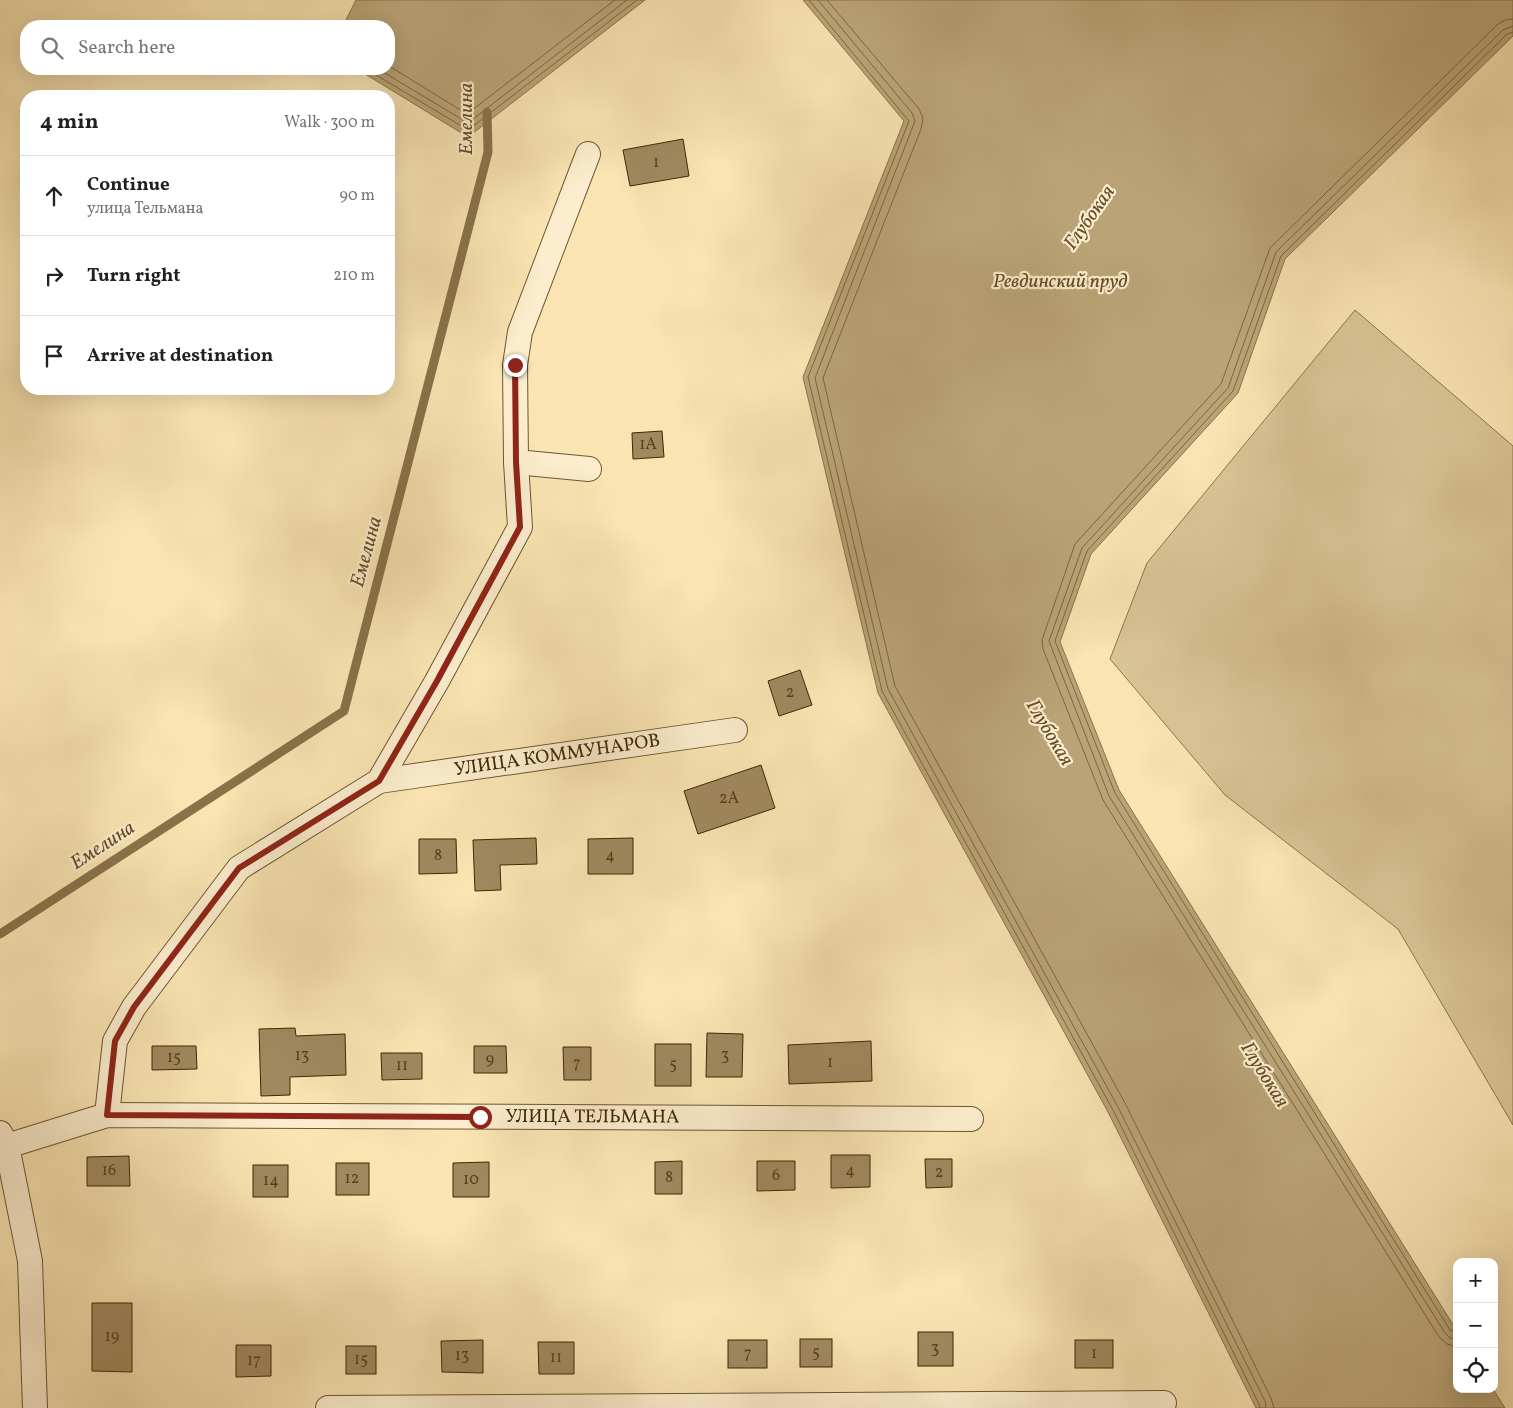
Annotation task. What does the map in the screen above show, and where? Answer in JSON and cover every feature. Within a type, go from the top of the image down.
[{"type":"street","points":[[107,1115],[115,1041],[134,1007],[239,868],[379,781],[437,681],[520,527],[516,462],[515,365],[520,332],[588,154]]},
{"type":"street","points":[[516,462],[589,469]]},
{"type":"street","name":"УЛИЦА КОММУНАРОВ","points":[[379,781],[735,730]]},
{"type":"street","name":"УЛИЦА ТЕЛЬМАНА","points":[[4,1140],[107,1115],[971,1119]]},
{"type":"street","points":[[4,1140],[30,1261],[35,1408]]},
{"type":"street","points":[[328,1408],[1164,1403]]},
{"type":"shaded area","points":[[1355,310],[1513,446],[1513,1125],[1398,929],[1225,795],[1110,659],[1147,563]]},
{"type":"water","points":[[356,0],[645,0],[468,137],[395,92],[395,90],[391,90],[367,75],[395,75],[395,20],[346,20]]},
{"type":"water","name":"Ревдинский пруд","points":[[803,0],[1513,0],[1513,36],[1285,259],[1238,393],[1091,554],[1060,642],[1119,790],[1453,1325],[1453,1393],[1496,1393],[1505,1408],[1256,1408],[1108,1112],[878,693],[803,377],[904,121]]},
{"type":"building","points":[[683,139],[689,176],[630,186],[623,150]]},
{"type":"building","points":[[662,431],[664,457],[633,459],[632,433]]},
{"type":"building","points":[[800,670],[812,705],[779,716],[768,681]]},
{"type":"building","points":[[761,765],[775,808],[698,834],[684,791]]},
{"type":"building","points":[[536,838],[537,864],[500,865],[501,890],[475,891],[473,840]]},
{"type":"building","points":[[633,838],[633,874],[588,874],[588,839]]},
{"type":"building","points":[[419,839],[456,839],[457,873],[419,874]]},
{"type":"building","points":[[295,1028],[296,1036],[345,1034],[346,1075],[290,1077],[290,1095],[261,1096],[259,1029]]},
{"type":"building","points":[[707,1033],[743,1034],[742,1077],[706,1077]]},
{"type":"building","points":[[871,1041],[872,1081],[789,1084],[788,1045]]},
{"type":"building","points":[[655,1044],[691,1044],[691,1086],[655,1086]]},
{"type":"building","points":[[152,1046],[196,1046],[197,1069],[152,1070]]},
{"type":"building","points":[[474,1046],[506,1046],[507,1073],[474,1073]]},
{"type":"building","points":[[563,1047],[591,1047],[591,1080],[564,1080]]},
{"type":"building","points":[[381,1053],[422,1053],[422,1079],[382,1080]]},
{"type":"building","points":[[831,1155],[870,1155],[870,1187],[831,1188]]},
{"type":"building","points":[[129,1156],[130,1186],[87,1186],[87,1157]]},
{"type":"building","points":[[925,1159],[952,1159],[952,1187],[926,1188]]},
{"type":"building","points":[[682,1161],[682,1194],[655,1194],[655,1162]]},
{"type":"building","points":[[757,1161],[795,1161],[795,1190],[757,1191]]},
{"type":"building","points":[[489,1162],[489,1197],[453,1197],[453,1163]]},
{"type":"building","points":[[336,1163],[369,1163],[369,1195],[336,1195]]},
{"type":"building","points":[[253,1165],[288,1165],[288,1197],[253,1197]]},
{"type":"building","points":[[92,1303],[132,1303],[132,1372],[92,1371]]},
{"type":"building","points":[[918,1332],[953,1332],[953,1366],[918,1366]]},
{"type":"building","points":[[800,1339],[832,1339],[832,1367],[800,1367]]},
{"type":"building","points":[[483,1340],[483,1373],[442,1372],[441,1341]]},
{"type":"building","points":[[728,1340],[767,1340],[767,1368],[728,1368]]},
{"type":"building","points":[[1075,1340],[1113,1340],[1113,1368],[1075,1368]]},
{"type":"building","points":[[538,1342],[574,1342],[574,1374],[539,1374]]},
{"type":"building","points":[[236,1345],[271,1345],[271,1376],[236,1377]]},
{"type":"building","points":[[346,1346],[376,1346],[376,1374],[346,1374]]},
{"type":"waterway","name":"Емелина","points":[[0,934],[344,711],[488,152],[487,112]]},
{"type":"route","points":[[480,1117],[107,1115],[115,1041],[134,1007],[239,868],[379,781],[437,681],[520,527],[516,462],[515,365]]},
{"type":"water label","name":"Глубокая","points":[[1090,218]]},
{"type":"water label","name":"Глубокая","points":[[1049,733]]},
{"type":"water label","name":"Глубокая","points":[[1264,1075]]}]
